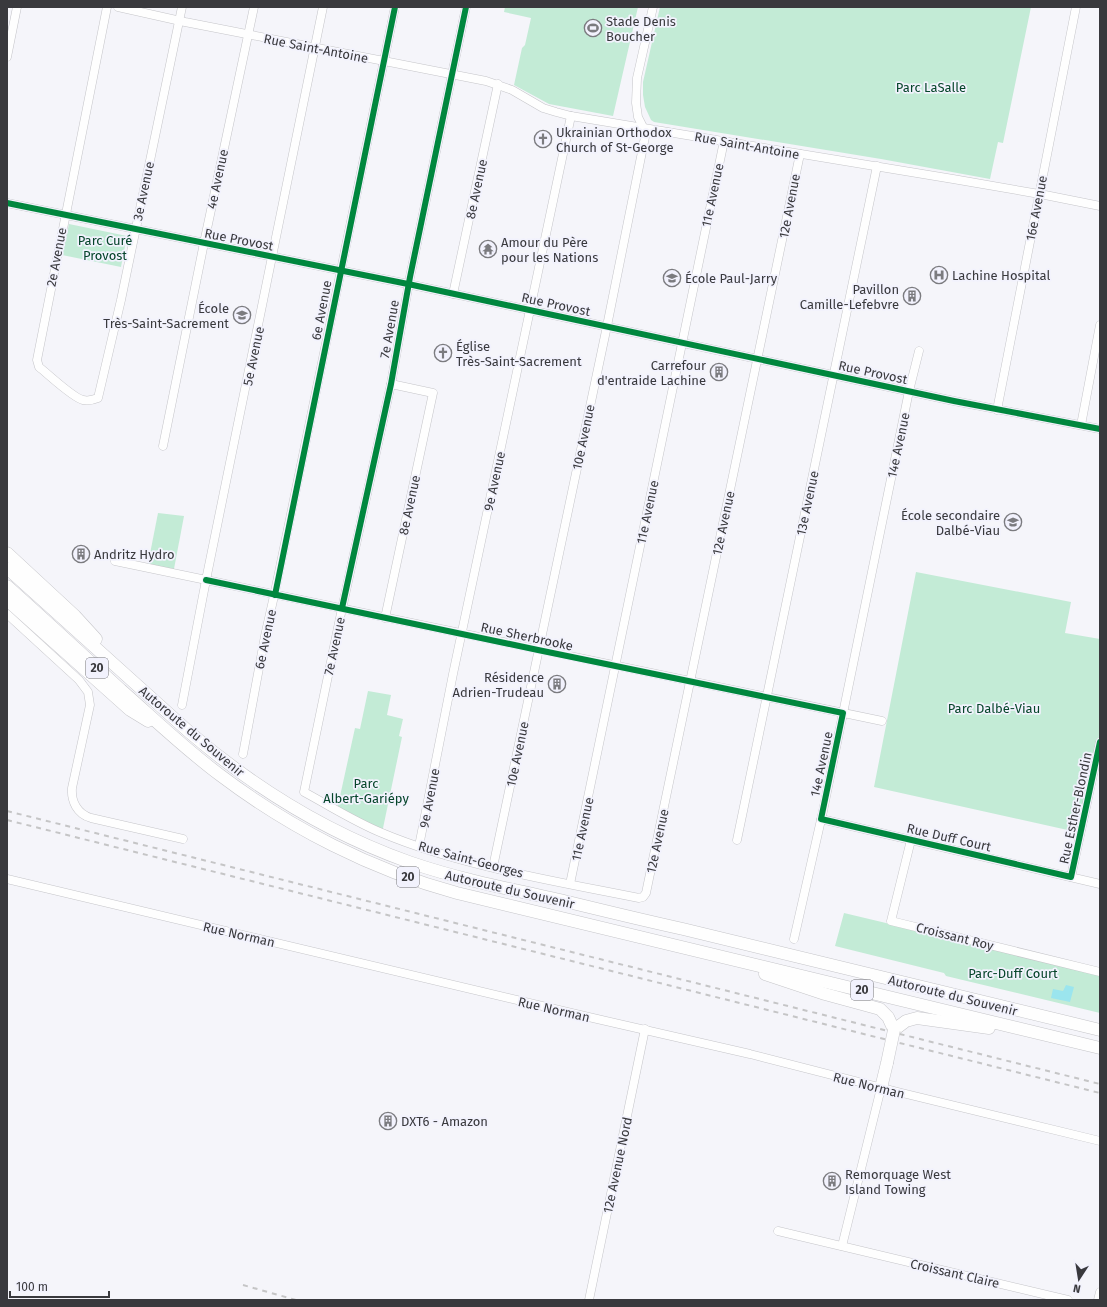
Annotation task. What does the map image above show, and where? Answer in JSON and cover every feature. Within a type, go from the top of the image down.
[{"type":"highway","points":[[7,553],[75,616],[142,690]]},
{"type":"highway","name":"Autoroute du Souvenir","points":[[7,568],[206,747],[245,776],[292,807],[371,847],[411,863],[481,883],[658,923],[1100,1030]]},
{"type":"highway","name":"Autoroute du Souvenir","points":[[7,586],[167,731],[220,775],[266,807],[330,844],[374,864],[418,881],[457,893],[1100,1048]]},
{"type":"highway","points":[[7,600],[130,710],[167,731]]},
{"type":"highway","points":[[683,947],[825,994],[875,1007],[886,1014],[895,1028]]},
{"type":"highway","points":[[881,1088],[895,1028],[906,1021],[917,1018],[1042,1034]]},
{"type":"street","points":[[7,57],[18,7]]},
{"type":"street","name":"2e Avenue","points":[[98,398],[85,400],[75,396],[39,367],[37,360],[107,7]]},
{"type":"street","name":"Rue Saint-Antoine","points":[[118,7],[248,35],[498,84],[544,108],[571,116],[877,166],[1100,206]]},
{"type":"street","name":"3e Avenue","points":[[98,398],[121,300],[182,7]]},
{"type":"street","name":"4e Avenue","points":[[163,446],[254,7]]},
{"type":"street","name":"5e Avenue","points":[[182,705],[206,580],[323,7]]},
{"type":"street","name":"6e Avenue","points":[[243,754],[265,636],[275,595],[395,7]]},
{"type":"street","name":"7e Avenue","points":[[304,792],[342,608],[391,384],[408,284],[466,7]]},
{"type":"street","name":"10e Avenue","points":[[493,867],[607,326],[644,137],[643,127],[638,117],[636,103],[637,78],[653,7]]},
{"type":"street","name":"16e Avenue","points":[[997,410],[1076,7]]},
{"type":"street","name":"8e Avenue","points":[[454,294],[498,84]]},
{"type":"street","name":"9e Avenue","points":[[419,846],[450,688],[571,116]]},
{"type":"street","name":"11e Avenue","points":[[570,884],[724,140]]},
{"type":"street","name":"12e Avenue","points":[[646,893],[800,154]]},
{"type":"street","name":"13e Avenue","points":[[737,840],[877,166]]},
{"type":"street","name":"Rue Provost","points":[[7,203],[408,284],[997,410],[1100,429]]},
{"type":"street","points":[[1081,425],[1100,325]]},
{"type":"street","name":"14e Avenue","points":[[794,939],[821,819],[919,351]]},
{"type":"street","name":"8e Avenue","points":[[385,618],[433,393],[391,384]]},
{"type":"street","name":"Rue Sherbrooke","points":[[115,561],[882,721]]},
{"type":"street","points":[[7,614],[79,680],[88,692],[90,705],[72,788],[72,798],[80,812],[88,817],[183,839]]},
{"type":"street","name":"Rue Esther-Blondin","points":[[1071,878],[1100,742]]},
{"type":"street","name":"Rue Saint-Georges","points":[[304,792],[382,833],[419,846],[493,867],[570,884],[638,898],[643,897],[646,893]]},
{"type":"street","name":"Rue Duff Court","points":[[821,819],[1100,884]]},
{"type":"street","name":"Croissant Roy","points":[[911,840],[891,921],[1100,972]]},
{"type":"street","name":"Rue Norman","points":[[7,879],[756,1056],[1100,1141]]},
{"type":"street","name":"12e Avenue Nord","points":[[589,1300],[645,1030]]},
{"type":"street","points":[[842,1246],[881,1088]]},
{"type":"street","name":"Croissant Claire","points":[[778,1231],[1068,1300]]},
{"type":"street","points":[[1098,1300],[1100,1292]]},
{"type":"green space","points":[[505,7],[638,7],[613,116],[549,104],[514,85],[522,48],[525,45],[531,18],[504,12]]},
{"type":"green space","name":"Parc LaSalle","points":[[660,7],[1031,7],[1003,143],[998,142],[990,179],[881,159],[654,122],[651,120],[645,107],[643,82]]},
{"type":"green space","name":"Parc Curé Provost","points":[[69,224],[127,236],[121,267],[62,255]]},
{"type":"green space","points":[[158,513],[184,516],[174,569],[148,564]]},
{"type":"green space","name":"Parc Dalbé-Viau","points":[[916,572],[1071,602],[1065,633],[1100,639],[1100,742],[1081,833],[874,787]]},
{"type":"green space","name":"Parc Albert-Gariépy","points":[[368,691],[391,695],[387,715],[403,719],[399,736],[402,737],[382,833],[337,810],[355,728],[360,729]]},
{"type":"green space","name":"Parc-Duff Court","points":[[844,913],[1100,974],[1100,1013],[946,976],[944,973],[835,946]]},
{"type":"water","points":[[1066,985],[1074,987],[1070,1002],[1051,998],[1053,989],[1063,991]]},
{"type":"railway","points":[[7,811],[1100,1084]]},
{"type":"railway","points":[[7,820],[1100,1093]]},
{"type":"railway","points":[[243,1285],[296,1300]]},
{"type":"cycle path","points":[[275,595],[395,7]]},
{"type":"cycle path","points":[[342,608],[391,384],[410,277],[466,7]]},
{"type":"cycle path","points":[[7,203],[408,284],[954,401],[1100,429]]},
{"type":"cycle path","points":[[206,580],[843,713],[821,819],[1071,877],[1100,742]]},
{"type":"place","name":"Stade Denis Boucher","points":[[593,28]]},
{"type":"place","name":"Ukrainian Orthodox Church of St-George","points":[[543,139]]},
{"type":"place","name":"Amour du Père pour les Nations","points":[[488,249]]},
{"type":"place","name":"Lachine Hospital","points":[[939,275]]},
{"type":"place","name":"École Paul-Jarry","points":[[672,278]]},
{"type":"place","name":"Pavillon Camille-Lefebvre","points":[[912,296]]},
{"type":"place","name":"École Très-Saint-Sacrement","points":[[242,315]]},
{"type":"place","name":"Église Très-Saint-Sacrement","points":[[443,353]]},
{"type":"place","name":"Carrefour d'entraide Lachine","points":[[719,372]]},
{"type":"place","name":"École secondaire Dalbé-Viau","points":[[1013,522]]},
{"type":"place","name":"Andritz Hydro","points":[[81,554]]},
{"type":"place","name":"Résidence Adrien-Trudeau","points":[[557,684]]},
{"type":"place","name":"DXT6 - Amazon","points":[[388,1121]]},
{"type":"place","name":"Remorquage West Island Towing","points":[[832,1181]]}]
